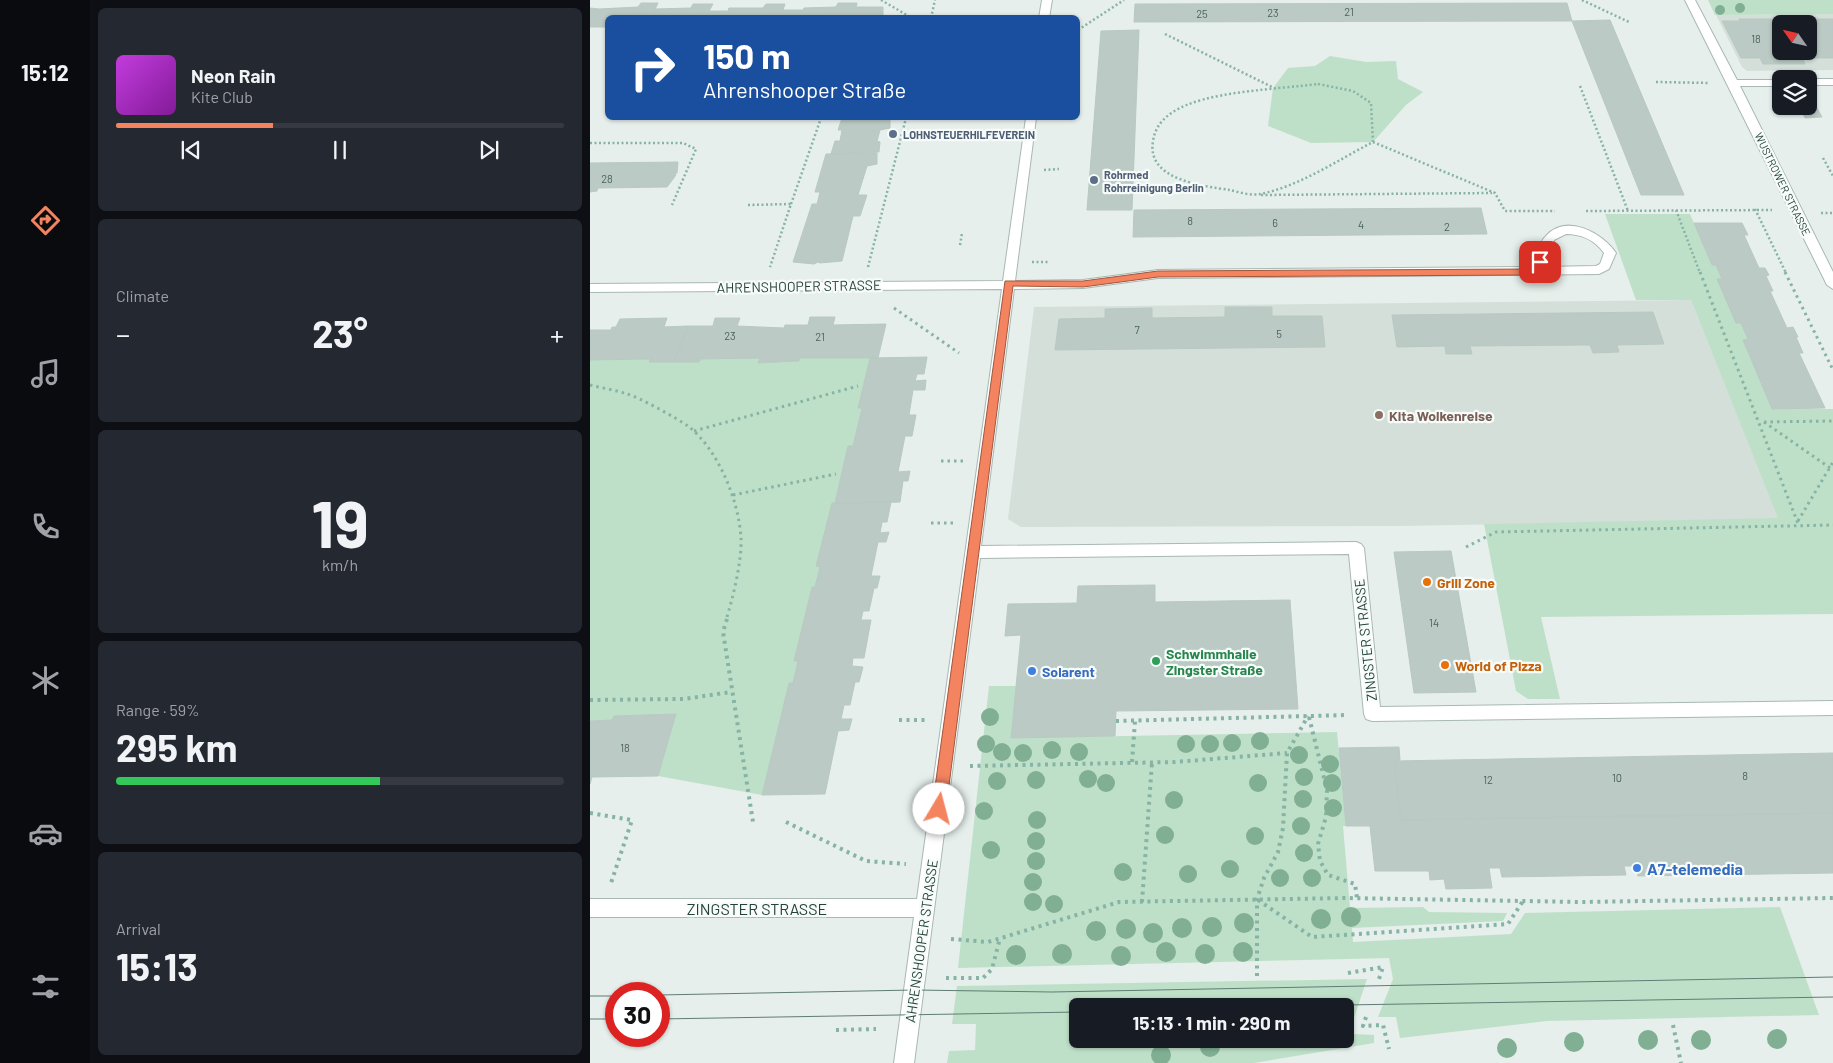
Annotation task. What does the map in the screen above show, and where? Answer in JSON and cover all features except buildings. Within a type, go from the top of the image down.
[{"type":"street","points":[[1044,15],[1047,0]]},
{"type":"street","name":"WUSTROWER STRASSE","points":[[1690,0],[1833,285]]},
{"type":"street","points":[[1817,82],[1833,82]]},
{"type":"street","points":[[1733,83],[1772,83]]},
{"type":"street","name":"AHRENSHOOPER STRASSE","points":[[904,1063],[1031,120]]},
{"type":"street","name":"AHRENSHOOPER STRASSE","points":[[590,288],[1009,283],[1083,284],[1158,274],[1532,272],[1599,270],[1605,266],[1610,253],[1606,246],[1590,234],[1570,231],[1556,233],[1550,238],[1546,252],[1532,272]]},
{"type":"street","name":"ZINGSTER STRASSE","points":[[973,552],[1356,548],[1372,714],[1833,708]]},
{"type":"street","name":"ZINGSTER STRASSE","points":[[597,908],[925,908]]},
{"type":"path","points":[[881,0],[907,15]]},
{"type":"path","points":[[932,15],[935,0]]},
{"type":"path","points":[[1080,29],[1124,0]]},
{"type":"path","points":[[1582,0],[1629,22]]},
{"type":"path","points":[[1165,34],[1273,88]]},
{"type":"path","points":[[1656,82],[1733,83]]},
{"type":"path","points":[[1373,142],[1371,103],[1353,91],[1318,84],[1211,97],[1174,111],[1155,128],[1152,145],[1154,160],[1164,171],[1182,180],[1208,187],[1258,195],[1496,193]]},
{"type":"path","points":[[1580,86],[1628,211]]},
{"type":"path","points":[[764,286],[820,120]]},
{"type":"path","points":[[867,274],[906,120]]},
{"type":"path","points":[[1373,142],[1496,193],[1504,211],[1555,211]]},
{"type":"path","points":[[1258,195],[1299,181],[1373,142]]},
{"type":"path","points":[[590,144],[683,143],[696,149],[672,205]]},
{"type":"path","points":[[1823,158],[1833,176]]},
{"type":"path","points":[[748,205],[791,204]]},
{"type":"path","points":[[1755,209],[1833,370]]},
{"type":"path","points":[[1582,211],[1755,209],[1796,212]]},
{"type":"path","points":[[1676,210],[1799,526]]},
{"type":"path","points":[[960,245],[962,233]]},
{"type":"path","points":[[894,308],[958,353]]},
{"type":"path","points":[[590,385],[629,394],[668,414],[694,431],[719,464],[733,496],[741,538],[734,594],[723,632],[753,822]]},
{"type":"path","points":[[694,431],[858,386]]},
{"type":"path","points":[[1758,422],[1833,421]]},
{"type":"path","points":[[1764,422],[1831,469]]},
{"type":"path","points":[[1797,521],[1831,469],[1833,462]]},
{"type":"path","points":[[733,496],[836,474]]},
{"type":"path","points":[[1466,547],[1496,532],[1833,525]]},
{"type":"path","points":[[590,700],[684,699],[732,692]]},
{"type":"path","points":[[1116,721],[1372,714]]},
{"type":"path","points":[[1257,976],[1257,899],[1264,878],[1278,852],[1283,828],[1287,752],[1308,716]]},
{"type":"path","points":[[1308,716],[1327,790],[1326,818],[1318,844],[1320,861],[1328,874],[1355,884],[1358,899]]},
{"type":"path","points":[[1132,762],[1135,720]]},
{"type":"path","points":[[970,766],[1152,762],[1287,752]]},
{"type":"path","points":[[1142,902],[1152,762]]},
{"type":"path","points":[[590,812],[632,820],[597,908]]},
{"type":"path","points":[[786,822],[866,861],[887,864]]},
{"type":"path","points":[[951,938],[988,942],[1119,902],[1358,899],[1582,902],[1833,898]]},
{"type":"path","points":[[1257,899],[1312,937],[1508,924],[1523,901]]},
{"type":"path","points":[[946,978],[983,978],[992,969],[1000,938]]},
{"type":"path","points":[[1348,973],[1383,967],[1379,979]]},
{"type":"path","points":[[1366,1017],[1363,1026],[1383,1025],[1389,1049]]},
{"type":"path","points":[[1672,1025],[1681,1063]]},
{"type":"path","points":[[836,1030],[876,1029]]},
{"type":"shaded area","points":[[1833,14],[1833,70],[1747,71],[1742,67],[1716,15]]},
{"type":"shaded area","name":"Kita Wolkenreise","points":[[1691,300],[1779,519],[1400,526],[1021,527],[1008,519],[1034,307]]},
{"type":"green space","points":[[1708,0],[1833,0],[1833,14],[1715,15]]},
{"type":"green space","points":[[1330,56],[1366,62],[1396,61],[1398,79],[1423,92],[1406,105],[1373,142],[1311,143],[1268,126],[1273,88],[1288,68],[1315,66]]},
{"type":"green space","points":[[1605,214],[1690,214],[1712,265],[1716,265],[1748,339],[1743,340],[1772,409],[1833,409],[1833,614],[1541,617],[1560,699],[1528,699],[1516,691],[1484,524],[1778,518],[1691,300],[1636,300]]},
{"type":"green space","points":[[760,358],[759,363],[798,361],[799,358],[870,358],[858,407],[862,408],[853,446],[848,446],[835,503],[832,503],[816,566],[820,567],[815,587],[812,587],[794,660],[798,661],[793,683],[789,683],[762,795],[658,776],[676,714],[614,716],[612,720],[590,721],[590,360],[651,359],[650,362],[699,362],[701,359]]},
{"type":"green space","points":[[989,686],[1016,686],[1011,738],[1337,732],[1346,826],[1343,826],[1350,908],[1423,907],[1429,912],[1507,913],[1503,921],[1352,928],[1353,942],[1511,934],[1525,913],[1780,907],[1819,1015],[1547,1021],[1400,1038],[1396,1017],[1378,1017],[1393,979],[1389,958],[958,968]]},
{"type":"green space","points":[[1367,979],[1354,1018],[1354,998],[1069,998],[1069,1048],[1344,1048],[1254,1063],[947,1063],[949,1051],[975,1050],[976,1024],[952,1024],[957,986]]},
{"type":"green space","points":[[1354,1034],[1374,1035],[1374,1043],[1354,1046]]},
{"type":"tram line","points":[[670,995],[914,990],[1052,992],[1833,977]]},
{"type":"tram line","points":[[590,996],[605,996]]},
{"type":"tram line","points":[[1354,1005],[1833,997]]},
{"type":"tram line","points":[[670,1019],[1069,1012]]},
{"type":"tram line","points":[[590,1019],[605,1019]]},
{"type":"place","name":"LOHNSTEUERHILFEVEREIN","points":[[893,134]]},
{"type":"place","name":"Rohrmed Rohrreinigung Berlin","points":[[1094,180]]},
{"type":"place","name":"Kita Wolkenreise","points":[[1379,415]]},
{"type":"place","name":"Grill Zone","points":[[1427,582]]},
{"type":"place","name":"Schwimmhalle Zingster Straße","points":[[1156,661]]},
{"type":"place","name":"World of Pizza","points":[[1445,665]]},
{"type":"place","name":"Solarent","points":[[1032,671]]},
{"type":"place","name":"A7-telemedia","points":[[1637,868]]},
{"type":"route","points":[[939,809],[1009,283],[1083,284],[1158,274],[1532,272],[1540,262]]}]
